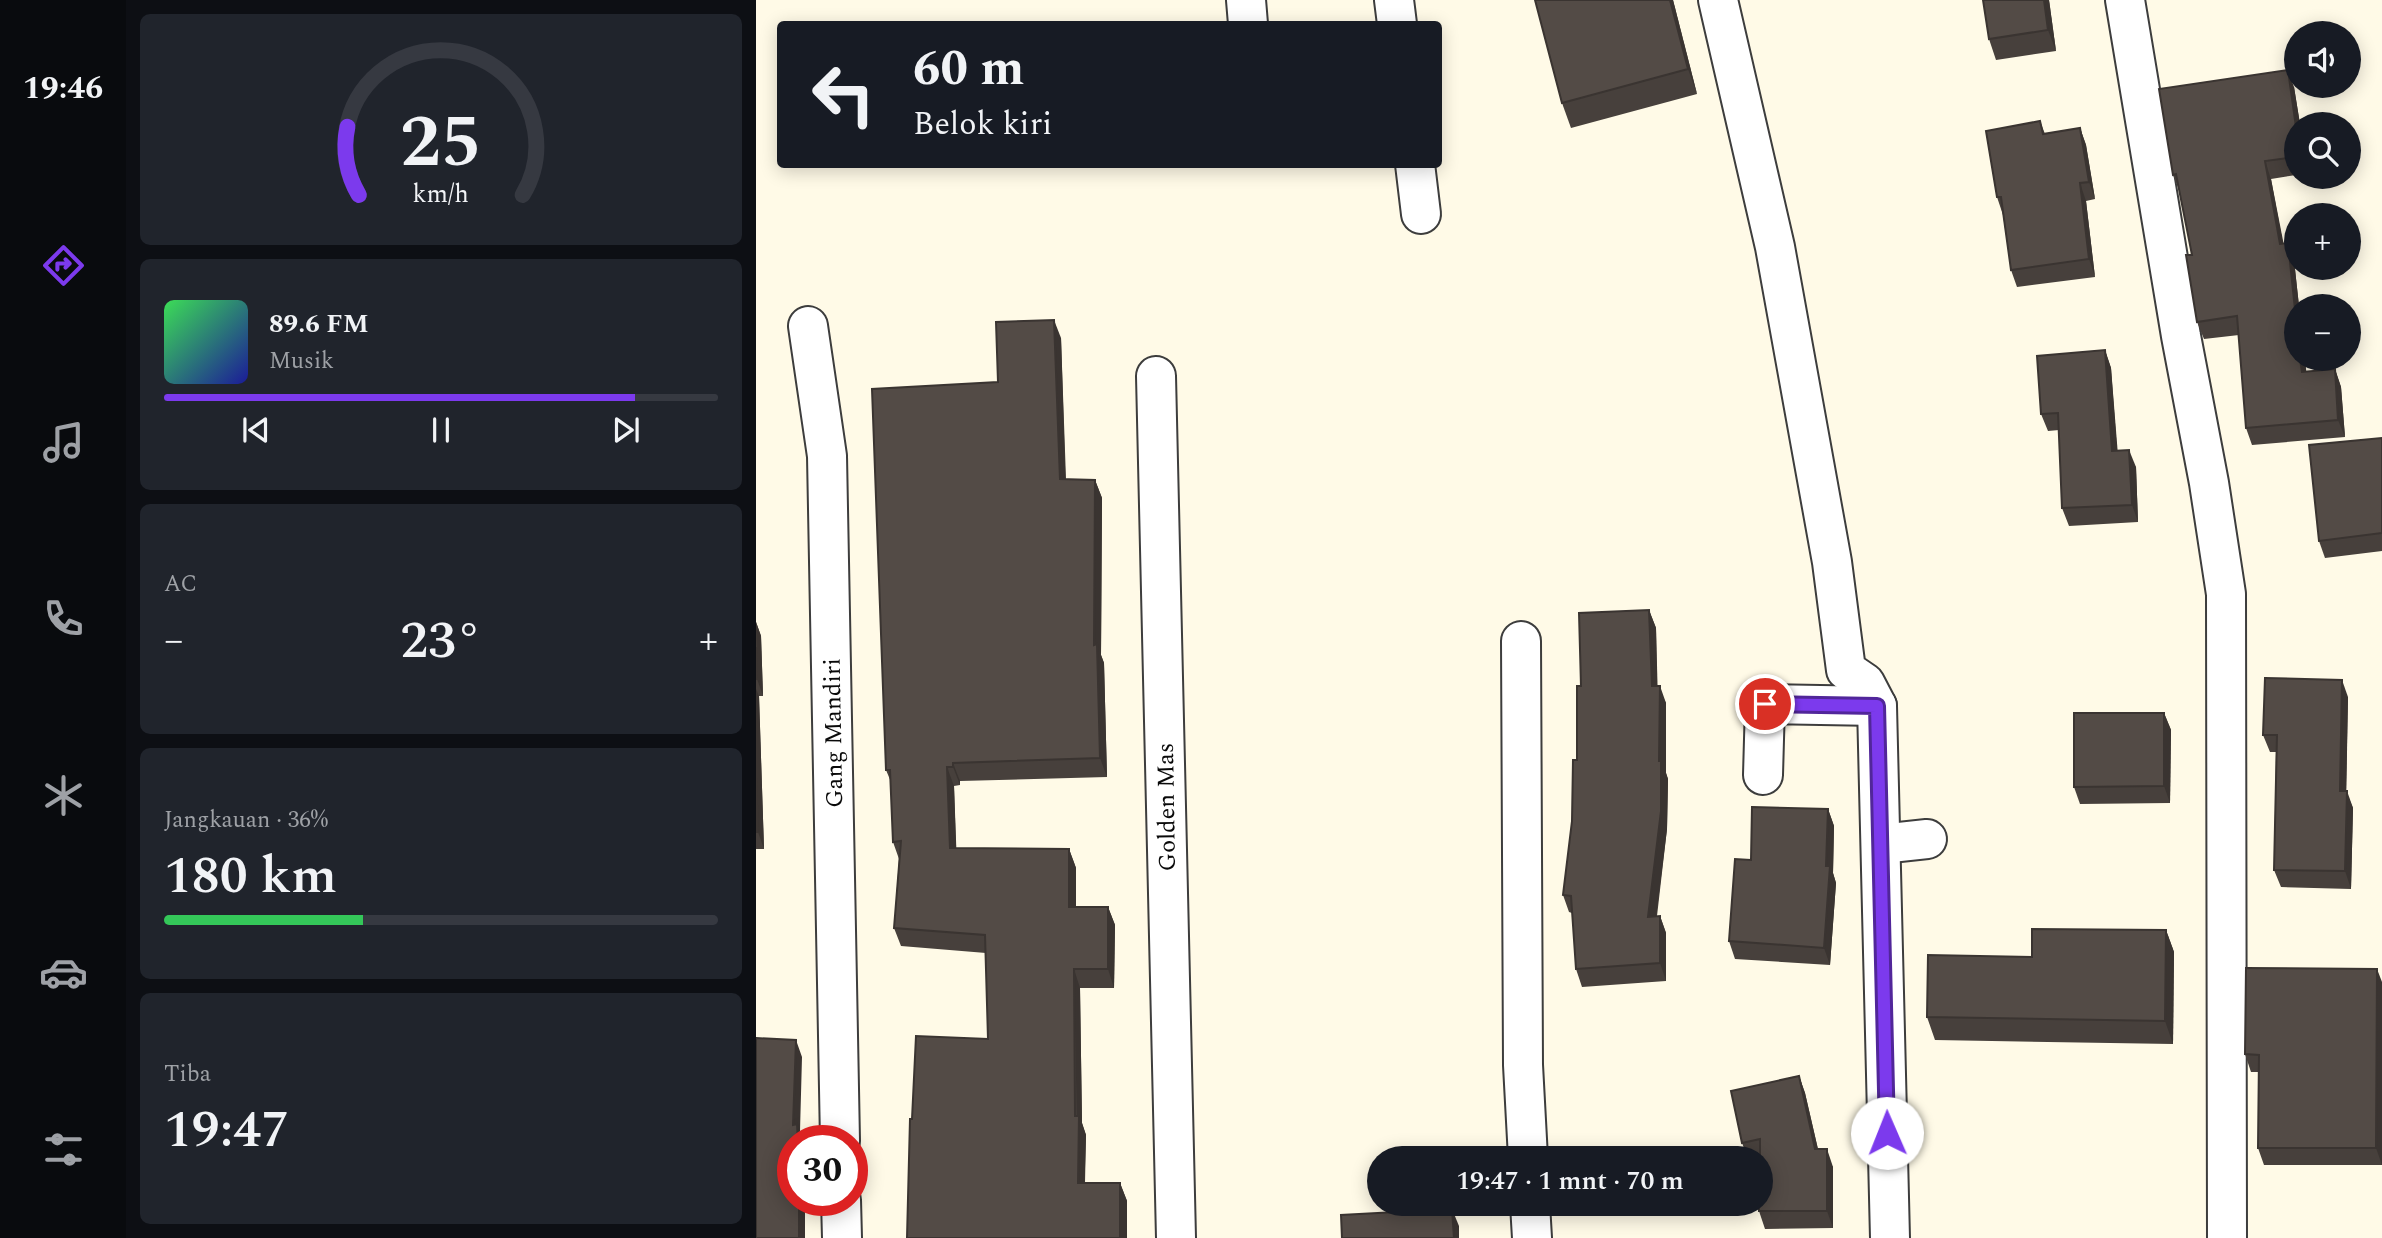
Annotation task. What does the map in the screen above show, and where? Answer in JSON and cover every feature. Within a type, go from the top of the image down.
[{"type":"street","points":[[1245,0],[1248,21]]},
{"type":"street","points":[[1394,0],[1397,21]]},
{"type":"street","points":[[1718,0],[1775,247],[1832,562],[1846,670],[1865,683],[1877,706],[1889,1238]]},
{"type":"street","points":[[2124,0],[2181,336],[2209,482],[2226,594],[2227,1238]]},
{"type":"street","points":[[1415,168],[1421,214]]},
{"type":"street","name":"Gang Mandiri","points":[[808,327],[827,456],[840,1125]]},
{"type":"street","name":"Golden Mas","points":[[1156,376],[1176,1238]]},
{"type":"street","points":[[1521,641],[1523,1065],[1527,1146]]},
{"type":"street","points":[[1763,775],[1765,704],[1877,706]]},
{"type":"street","points":[[1881,844],[1927,839]]},
{"type":"street","points":[[841,1216],[842,1238]]},
{"type":"street","points":[[1531,1216],[1532,1238]]},
{"type":"building","points":[[1535,0],[1670,0],[1688,69],[1562,103]]},
{"type":"building","points":[[1983,0],[2044,0],[2048,30],[1989,39]]},
{"type":"building","points":[[2284,71],[2284,98],[2292,98],[2294,112],[2284,112],[2284,159],[2265,161],[2280,244],[2284,244],[2284,280],[2292,280],[2293,294],[2284,294],[2284,371],[2335,371],[2338,420],[2246,428],[2237,316],[2197,322],[2186,255],[2192,255],[2176,174],[2173,175],[2159,89]]},
{"type":"building","points":[[2040,121],[2043,134],[2080,128],[2089,182],[2080,183],[2089,259],[2011,270],[2001,197],[1997,197],[1986,131]]},
{"type":"building","points":[[1054,320],[1060,479],[1095,480],[1094,645],[1097,644],[1100,758],[953,763],[953,767],[947,767],[950,848],[1069,849],[1069,907],[1108,907],[1108,969],[1074,969],[1075,1116],[1079,1116],[1078,1183],[1120,1183],[1120,1238],[907,1238],[910,1119],[916,1036],[988,1039],[985,935],[894,928],[901,841],[893,842],[890,770],[886,770],[872,389],[998,382],[996,322]]},
{"type":"building","points":[[2105,350],[2112,451],[2129,450],[2132,505],[2062,508],[2058,413],[2041,414],[2037,356]]},
{"type":"building","points":[[2382,438],[2382,533],[2319,541],[2309,445]]},
{"type":"building","points":[[1649,610],[1652,686],[1660,686],[1661,811],[1648,917],[1660,916],[1660,963],[1576,969],[1571,896],[1563,895],[1572,821],[1573,760],[1577,760],[1577,686],[1581,686],[1579,613]]},
{"type":"building","points":[[2265,678],[2342,680],[2340,791],[2347,791],[2345,871],[2274,870],[2277,735],[2263,735]]},
{"type":"building","points":[[2074,713],[2164,713],[2164,786],[2074,787]]},
{"type":"building","points":[[756,777],[758,832],[756,832]]},
{"type":"building","points":[[1752,807],[1828,809],[1826,866],[1830,866],[1824,948],[1729,941],[1735,859],[1751,860]]},
{"type":"building","points":[[2032,929],[2166,930],[2165,1021],[1927,1017],[1928,955],[2032,957]]},
{"type":"building","points":[[2246,968],[2377,969],[2376,1148],[2258,1148],[2259,1055],[2245,1054]]},
{"type":"building","points":[[756,1038],[796,1040],[793,1125],[777,1125],[777,1216],[799,1216],[799,1238],[756,1238]]},
{"type":"building","points":[[1799,1076],[1815,1149],[1827,1149],[1827,1211],[1773,1211],[1773,1146],[1760,1146],[1760,1139],[1742,1143],[1731,1091]]},
{"type":"building","points":[[1341,1215],[1452,1216],[1454,1238],[1342,1238]]},
{"type":"route","points":[[1765,704],[1877,706],[1887,1133]]}]
